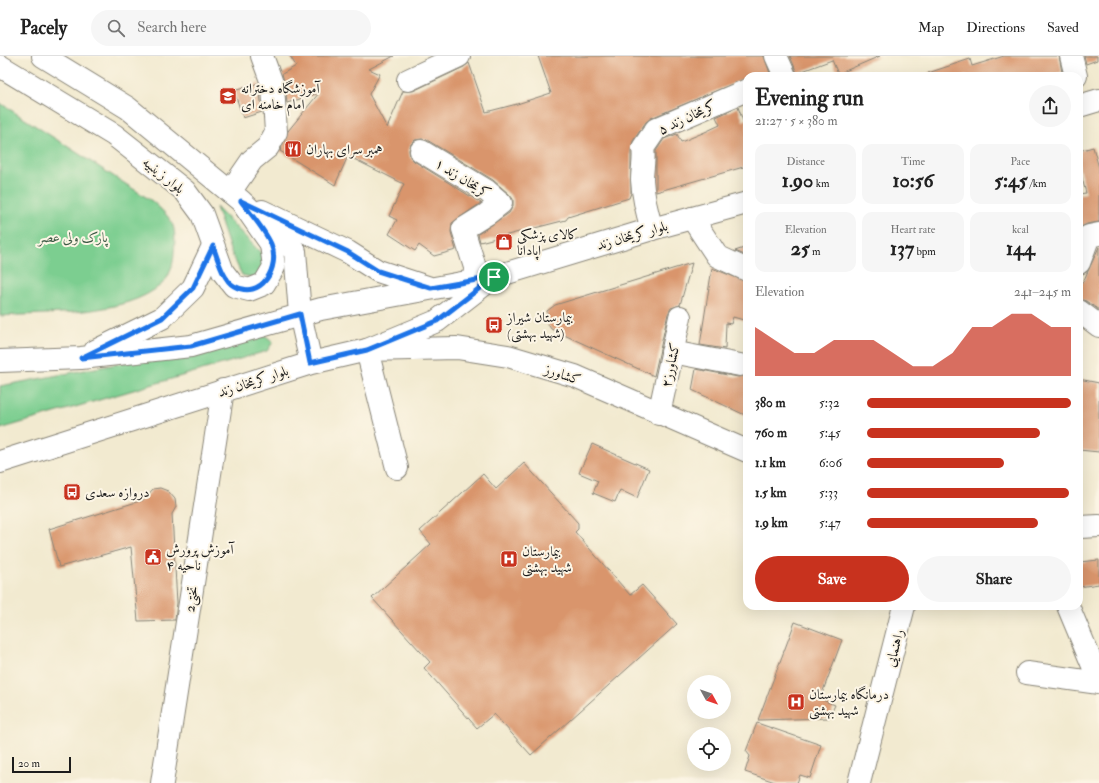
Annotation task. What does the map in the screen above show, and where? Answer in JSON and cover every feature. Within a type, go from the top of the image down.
[{"type":"main road","name":"بلوار زینبیه","points":[[0,66],[114,135],[185,191],[202,214],[223,272],[234,286],[249,290],[264,284],[274,267],[271,244],[235,196],[128,108],[43,56]]},
{"type":"main road","points":[[235,196],[252,160],[268,146],[276,132],[273,86],[262,56]]},
{"type":"main road","points":[[408,80],[460,56]]},
{"type":"main road","points":[[776,56],[783,72]]},
{"type":"main road","points":[[1071,56],[1075,72]]},
{"type":"main road","name":"کریمخان زند ۵","points":[[652,229],[645,207],[642,178],[645,162],[643,148],[656,129],[743,92]]},
{"type":"main road","name":"کریمخان زند ۱","points":[[421,151],[487,191],[501,203],[487,214],[463,228],[487,278]]},
{"type":"main road","points":[[235,196],[348,252],[378,271],[431,288]]},
{"type":"main road","points":[[235,196],[295,251],[300,314],[310,363]]},
{"type":"main road","name":"بلوار کریمخان زند","points":[[0,361],[81,358],[191,346],[300,314],[487,278],[652,229],[743,204]]},
{"type":"main road","points":[[692,218],[717,256],[743,268]]},
{"type":"main road","points":[[1083,252],[1089,236],[1099,234]]},
{"type":"main road","points":[[81,358],[162,318],[193,288],[213,246]]},
{"type":"main road","name":"بلوار کریمخان زند","points":[[0,462],[310,363],[367,350],[437,321],[487,278]]},
{"type":"main road","points":[[1083,314],[1099,326]]},
{"type":"main road","name":"کشاورز۲","points":[[659,414],[680,317]]},
{"type":"main road","name":"کشاورز","points":[[367,350],[457,348],[508,356],[575,376],[659,414],[743,449]]},
{"type":"main road","points":[[367,350],[397,468]]},
{"type":"main road","points":[[672,352],[740,365]]},
{"type":"main road","name":"2تختی","points":[[162,783],[223,390]]},
{"type":"main road","name":"راهنمایی","points":[[859,783],[903,610]]},
{"type":"main road","points":[[1070,610],[1099,680]]},
{"type":"main road","points":[[1027,673],[1099,683]]},
{"type":"green space","name":"پارک ولی عصر","points":[[0,103],[152,201],[165,213],[174,229],[175,243],[171,269],[162,284],[147,294],[128,302],[107,307],[62,313],[0,316]]},
{"type":"green space","points":[[216,207],[264,256],[264,271],[255,278],[242,275],[230,250]]},
{"type":"green space","points":[[266,336],[273,342],[267,351],[0,429],[0,386]]},
{"type":"building","points":[[290,56],[394,56],[369,69],[380,74],[369,94],[387,128],[403,91],[413,91],[464,67],[469,63],[486,112],[551,93],[538,56],[764,56],[770,72],[743,72],[743,80],[651,118],[646,122],[633,141],[631,149],[631,193],[629,198],[568,217],[566,220],[480,242],[478,234],[509,213],[513,206],[513,199],[493,180],[427,140],[415,140],[411,144],[409,150],[410,157],[414,161],[481,203],[452,223],[451,232],[456,250],[434,256],[419,245],[415,251],[389,234],[397,220],[389,216],[404,184],[348,156],[335,185],[280,151],[288,131],[319,93],[287,103],[282,74],[296,66]]},
{"type":"building","points":[[790,56],[880,56],[843,72],[837,72],[832,60],[797,72]]},
{"type":"building","points":[[1004,56],[1059,56],[1062,72],[931,72],[970,59],[972,66]]},
{"type":"building","points":[[1084,56],[1097,56],[1097,60],[1086,64]]},
{"type":"building","points":[[259,83],[262,112],[243,118],[234,91]]},
{"type":"building","points":[[738,107],[743,121],[743,167],[656,192],[656,151],[664,139],[677,134],[681,142],[705,132],[720,125],[716,117]]},
{"type":"building","points":[[1093,147],[1099,168],[1099,222],[1083,226],[1083,193],[1086,193],[1083,182],[1083,150]]},
{"type":"building","points":[[1099,247],[1099,310],[1083,300],[1083,282]]},
{"type":"building","points":[[743,248],[743,254],[735,251]]},
{"type":"building","points":[[692,263],[680,305],[671,308],[668,314],[654,376],[551,329],[546,321],[547,311],[555,305]]},
{"type":"building","points":[[712,268],[743,280],[743,320],[733,317],[731,324],[726,323],[725,349],[700,345]]},
{"type":"building","points":[[696,369],[738,377],[743,376],[743,414],[692,390]]},
{"type":"building","points":[[1083,380],[1099,383],[1099,452],[1083,450]]},
{"type":"building","points":[[592,444],[649,469],[637,498],[620,490],[615,502],[593,493],[598,481],[579,473]]},
{"type":"building","points":[[524,463],[578,523],[578,529],[575,532],[630,595],[642,585],[677,624],[531,755],[494,714],[477,728],[424,668],[430,662],[372,598],[431,544],[420,531],[483,474],[496,489]]},
{"type":"building","name":"آموزش پرورش ناحیه ۴","points":[[160,488],[168,491],[175,499],[176,507],[172,514],[177,603],[175,620],[138,621],[131,547],[59,567],[49,529],[143,500],[153,489]]},
{"type":"building","points":[[1099,560],[1099,584],[1083,586],[1083,562]]},
{"type":"building","points":[[795,622],[842,640],[820,699],[835,705],[829,718],[758,720]]},
{"type":"building","points":[[757,723],[821,745],[810,778],[800,775],[797,783],[778,783],[745,772],[750,756],[746,751]]},
{"type":"place","name":"آموزشگاه دخترانه امام خامنه ای","points":[[228,96]]},
{"type":"place","name":"همبر سرای بهاران","points":[[293,149]]},
{"type":"place","name":"کالای پزشکی اپادانا","points":[[504,242]]},
{"type":"place","name":"بیمارستان شیراز (شهید بهشتی)","points":[[494,325]]},
{"type":"place","name":"دروازه سعدی","points":[[72,492]]},
{"type":"place","name":"آموزش پرورش ناحیه ۴","points":[[153,557]]},
{"type":"place","name":"بیمارستان شهید بهشتی","points":[[509,559]]},
{"type":"place","name":"درمانگاه بیمارستان شهید بهشتی","points":[[796,702]]},
{"type":"route","points":[[241,201],[348,252],[378,271],[431,288],[494,277],[437,321],[367,350],[310,363],[300,314],[191,346],[81,358],[162,318],[193,288],[213,246],[223,272],[234,286],[249,290],[264,284],[274,267],[271,244],[241,201]]}]
